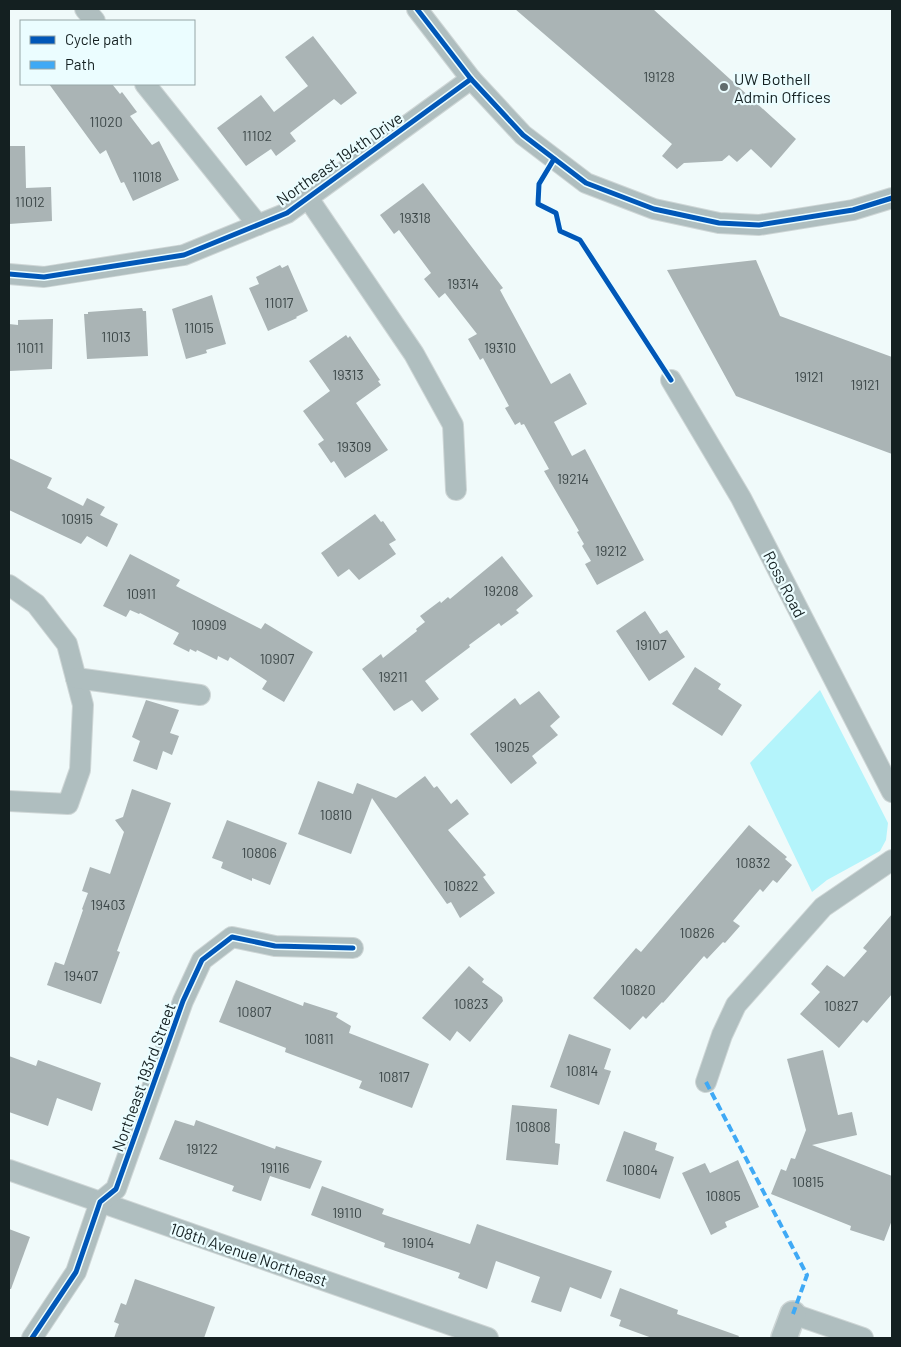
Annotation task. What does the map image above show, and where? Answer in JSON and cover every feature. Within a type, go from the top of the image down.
[{"type":"street","points":[[85,9],[94,20]]},
{"type":"street","points":[[417,9],[470,79],[523,135],[586,183],[654,209],[719,223],[759,224],[853,210],[892,198]]},
{"type":"street","name":"Northeast 194th Drive","points":[[9,274],[44,277],[184,255],[287,213],[470,79]]},
{"type":"street","points":[[146,85],[258,225]]},
{"type":"street","points":[[308,198],[414,354],[453,425],[456,490]]},
{"type":"street","name":"Ross Road","points":[[671,380],[741,498],[892,792]]},
{"type":"street","points":[[9,585],[36,604],[67,644],[83,705],[80,770],[68,804],[9,800]]},
{"type":"street","points":[[76,678],[200,695]]},
{"type":"street","points":[[706,1082],[722,1035],[736,1005],[823,907],[892,860]]},
{"type":"street","name":"Northeast 193rd Street","points":[[32,1338],[76,1272],[100,1202],[116,1189],[183,1001],[202,960],[232,937],[275,946],[353,948]]},
{"type":"street","name":"108th Avenue Northeast","points":[[9,1170],[488,1338]]},
{"type":"street","points":[[784,1338],[793,1314],[863,1338]]},
{"type":"shaded area","points":[[820,690],[888,823],[886,840],[880,851],[827,880],[812,892],[750,763]]},
{"type":"building","points":[[515,9],[653,9],[796,139],[771,168],[751,149],[737,162],[729,155],[722,161],[684,163],[677,169],[662,156],[672,144]]},
{"type":"building","points":[[313,36],[357,93],[341,105],[334,99],[290,133],[296,141],[276,156],[271,149],[246,166],[217,128],[261,95],[274,112],[308,86],[285,57]]},
{"type":"building","points":[[50,85],[113,85],[120,94],[122,92],[137,112],[130,116],[152,145],[159,141],[179,180],[133,201],[124,182],[121,183],[106,150],[100,154]]},
{"type":"building","points":[[9,146],[25,146],[26,188],[51,187],[52,221],[9,224]]},
{"type":"building","points":[[423,183],[503,288],[500,290],[551,384],[570,373],[587,404],[554,422],[572,456],[585,449],[644,560],[597,585],[585,564],[591,561],[582,546],[584,544],[577,532],[579,531],[544,471],[549,469],[524,424],[521,425],[520,422],[515,425],[505,408],[509,406],[483,358],[480,360],[468,339],[477,334],[445,293],[439,298],[424,279],[431,273],[399,230],[394,234],[380,215]]},
{"type":"building","points":[[756,260],[780,316],[892,357],[892,454],[736,396],[667,270]]},
{"type":"building","points":[[280,265],[282,268],[288,265],[308,311],[268,331],[249,288],[259,284],[256,277]]},
{"type":"building","points":[[212,295],[226,344],[206,350],[207,353],[186,359],[172,309]]},
{"type":"building","points":[[142,308],[143,311],[146,311],[148,356],[87,359],[84,314],[88,314],[88,312]]},
{"type":"building","points":[[53,319],[52,369],[9,371],[9,324],[18,325],[18,320]]},
{"type":"building","points":[[346,335],[348,338],[350,336],[380,380],[378,381],[381,385],[356,403],[388,450],[345,478],[334,461],[331,463],[318,444],[324,440],[303,411],[330,391],[309,361]]},
{"type":"building","points":[[9,458],[52,478],[47,488],[83,506],[87,498],[105,507],[100,515],[118,524],[107,547],[87,536],[81,544],[9,510]]},
{"type":"building","points":[[375,514],[381,522],[383,521],[396,540],[389,544],[396,554],[359,580],[349,569],[338,577],[321,553]]},
{"type":"building","points":[[130,554],[180,580],[176,586],[261,629],[265,623],[313,652],[284,702],[262,689],[267,681],[230,657],[228,661],[218,656],[217,660],[197,650],[196,652],[190,649],[189,652],[173,644],[179,633],[140,613],[130,610],[126,617],[103,606]]},
{"type":"building","points":[[502,556],[533,596],[516,610],[519,613],[501,626],[499,623],[425,681],[439,699],[422,712],[412,700],[394,711],[362,669],[381,654],[383,658],[417,631],[416,629],[425,622],[420,616],[440,601],[441,603],[448,597],[450,599]]},
{"type":"building","points":[[645,611],[660,634],[667,630],[685,657],[649,681],[616,631]]},
{"type":"building","points":[[695,667],[721,684],[718,689],[742,705],[722,736],[672,704]]},
{"type":"building","points":[[539,691],[560,717],[550,726],[558,735],[532,756],[537,763],[511,784],[470,734],[515,698],[520,705]]},
{"type":"building","points":[[146,700],[179,710],[170,733],[179,736],[172,755],[163,751],[157,770],[133,761],[140,741],[132,737]]},
{"type":"building","points":[[425,776],[434,788],[437,786],[451,804],[457,799],[469,814],[448,830],[486,875],[483,877],[495,893],[460,918],[451,902],[447,904],[372,798],[351,854],[298,834],[318,781],[353,794],[357,783],[396,798]]},
{"type":"building","points":[[132,789],[171,803],[117,951],[120,952],[101,1004],[47,985],[55,962],[64,965],[88,893],[82,891],[90,867],[110,874],[124,832],[115,820],[123,817]]},
{"type":"building","points":[[227,820],[287,843],[270,885],[252,878],[252,881],[221,868],[223,862],[212,858]]},
{"type":"building","points":[[749,825],[787,857],[785,859],[792,865],[777,883],[773,880],[763,892],[760,889],[733,921],[740,926],[725,943],[723,942],[707,959],[704,956],[663,1003],[646,1019],[643,1016],[630,1030],[593,998],[636,948],[641,952]]},
{"type":"building","points":[[892,914],[892,994],[867,1023],[863,1020],[839,1048],[800,1014],[820,992],[811,984],[827,965],[844,977],[867,951],[863,948]]},
{"type":"building","points":[[469,966],[484,979],[482,982],[502,997],[503,1001],[470,1042],[457,1031],[450,1041],[422,1018]]},
{"type":"building","points":[[236,980],[303,1006],[304,1002],[338,1013],[336,1017],[351,1026],[349,1033],[429,1064],[412,1108],[359,1088],[362,1081],[285,1052],[286,1048],[219,1022]]},
{"type":"building","points":[[569,1034],[611,1049],[604,1069],[611,1071],[599,1105],[550,1087]]},
{"type":"building","points":[[823,1050],[838,1115],[852,1112],[857,1135],[812,1145],[892,1176],[892,1220],[884,1241],[850,1230],[851,1226],[771,1194],[781,1169],[786,1171],[791,1158],[795,1159],[806,1130],[787,1059]]},
{"type":"building","points":[[9,1056],[36,1066],[38,1060],[101,1083],[92,1111],[57,1098],[48,1126],[9,1112]]},
{"type":"building","points":[[512,1105],[557,1109],[555,1143],[560,1144],[558,1165],[506,1160]]},
{"type":"building","points":[[175,1120],[194,1126],[196,1120],[275,1149],[276,1146],[322,1161],[310,1189],[270,1176],[261,1201],[232,1191],[234,1186],[159,1159]]},
{"type":"building","points":[[624,1131],[657,1143],[655,1150],[674,1157],[660,1199],[606,1181]]},
{"type":"building","points":[[738,1160],[759,1207],[725,1222],[727,1227],[711,1235],[682,1173],[705,1163],[710,1173]]},
{"type":"building","points":[[322,1186],[384,1209],[382,1214],[470,1244],[477,1224],[612,1271],[601,1299],[570,1287],[561,1312],[531,1302],[540,1277],[496,1261],[487,1289],[458,1278],[460,1273],[384,1247],[385,1243],[311,1215]]},
{"type":"building","points":[[9,1229],[30,1237],[11,1289],[9,1289]]},
{"type":"building","points":[[135,1279],[215,1307],[204,1338],[114,1338],[119,1324],[114,1322],[121,1303],[126,1305]]},
{"type":"building","points":[[620,1288],[678,1310],[677,1314],[739,1336],[738,1338],[652,1338],[619,1326],[621,1320],[610,1316]]},
{"type":"marked path","points":[[706,1082],[807,1275],[793,1314]]},
{"type":"cycle path","points":[[417,9],[471,79],[523,135],[586,183],[654,209],[719,223],[759,225],[853,210],[892,198]]},
{"type":"cycle path","points":[[9,274],[44,277],[184,255],[287,213],[471,79]]},
{"type":"cycle path","points":[[554,159],[539,184],[538,204],[556,213],[560,231],[580,240],[671,380]]},
{"type":"cycle path","points":[[32,1338],[76,1272],[100,1202],[116,1189],[183,1001],[202,960],[232,937],[275,946],[353,948]]},
{"type":"place","name":"UW Bothell Admin Offices","points":[[724,87]]}]
